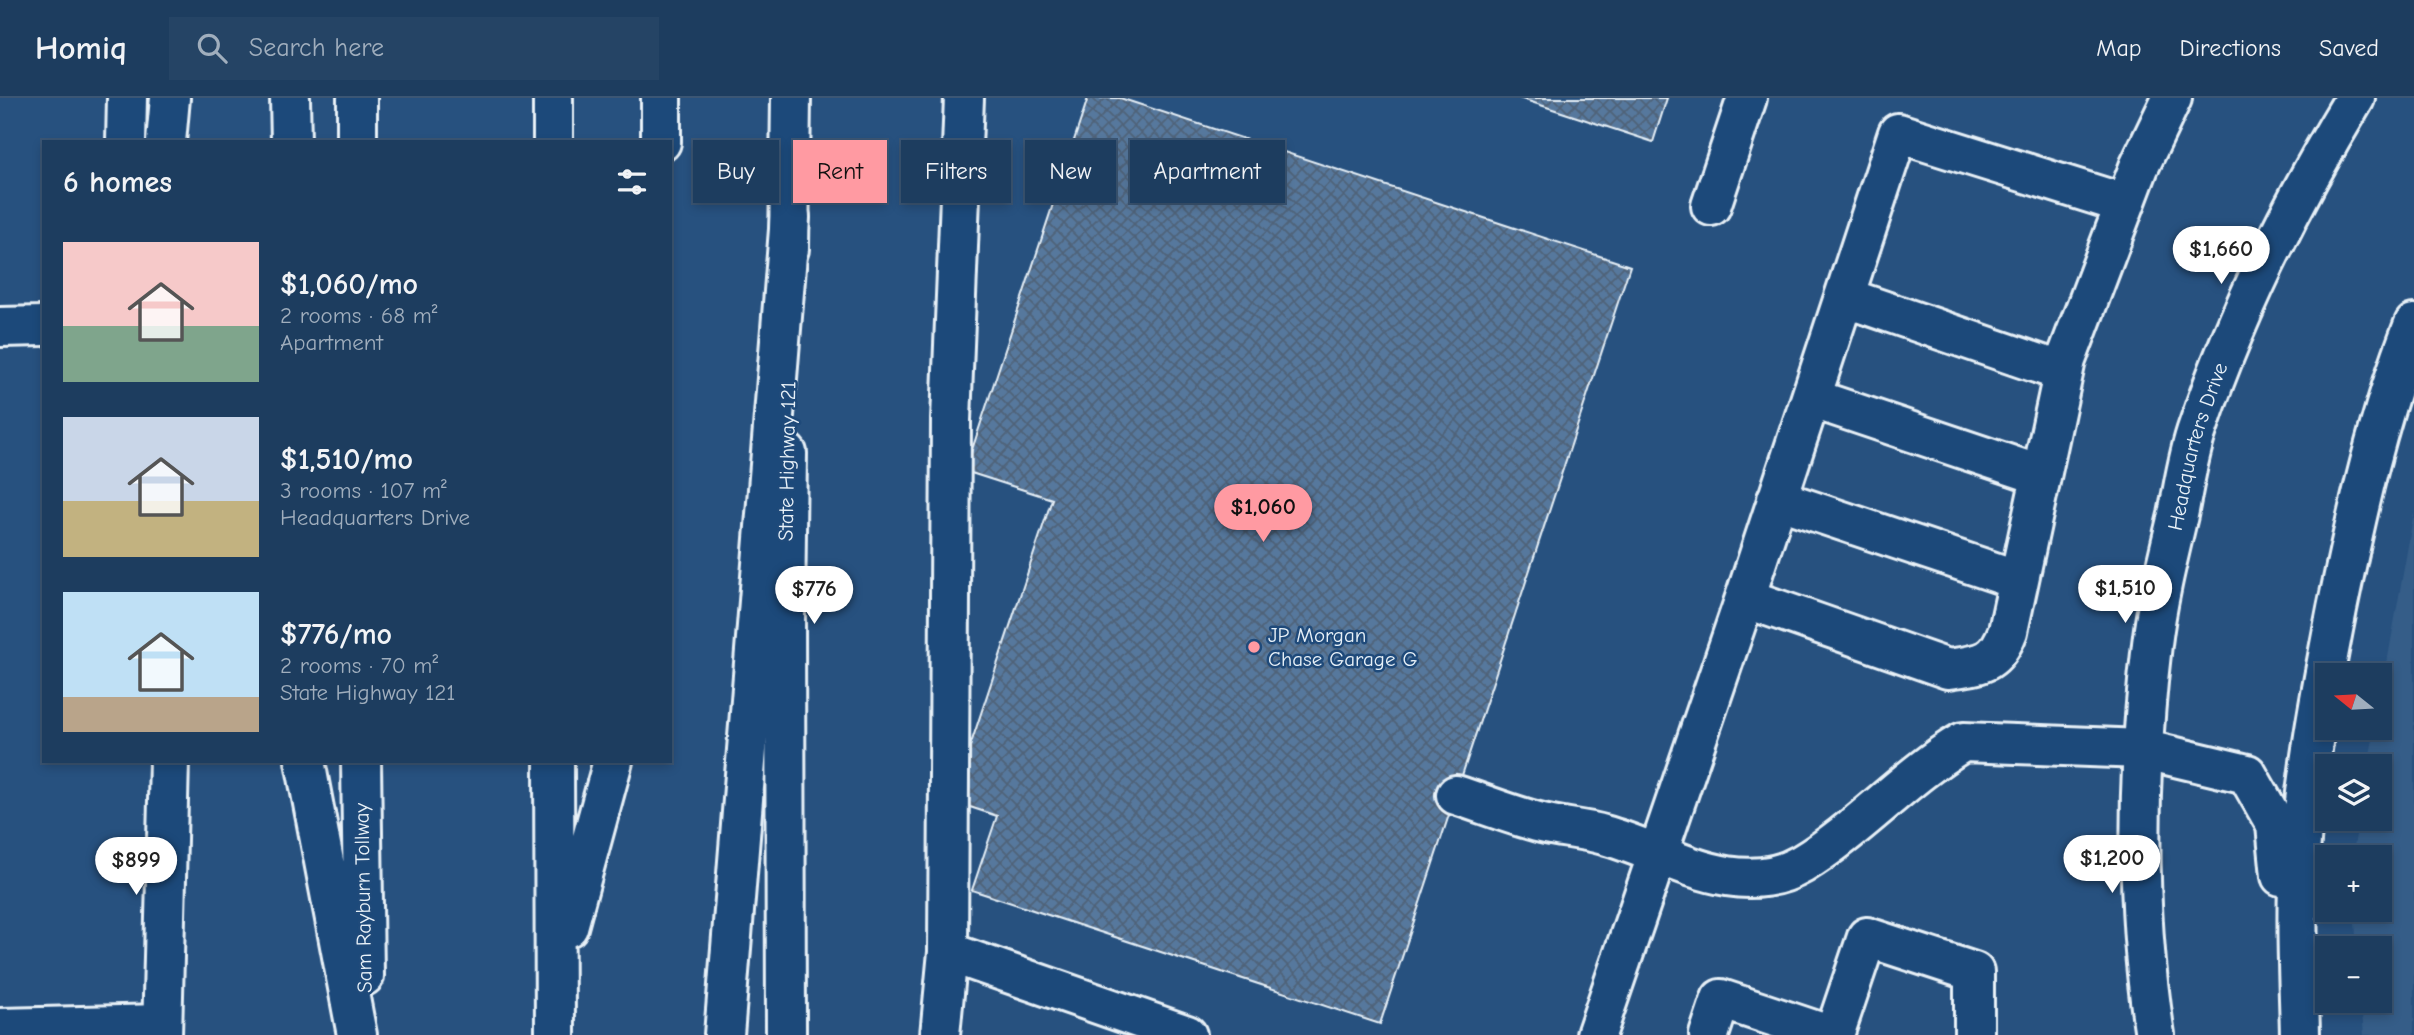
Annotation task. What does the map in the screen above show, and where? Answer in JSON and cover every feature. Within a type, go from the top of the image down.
[{"type":"main road","points":[[127,98],[127,140]]},
{"type":"main road","points":[[166,140],[167,98]]},
{"type":"main road","points":[[289,98],[290,140]]},
{"type":"main road","points":[[357,98],[357,140]]},
{"type":"main road","points":[[553,98],[553,140]]},
{"type":"main road","points":[[661,98],[661,140]]},
{"type":"main road","name":"State Highway 121","points":[[786,1035],[785,612],[791,98]]},
{"type":"main road","points":[[940,1035],[948,952],[951,420],[964,98]]},
{"type":"main road","points":[[1711,206],[1747,98]]},
{"type":"main road","points":[[1745,598],[1948,669],[1981,664],[2000,650],[2008,631],[2063,372],[2139,167],[2172,98]]},
{"type":"main road","name":"Headquarters Drive","points":[[2155,1035],[2142,911],[2143,749],[2152,642],[2165,569],[2197,429],[2253,287],[2324,149],[2355,98]]},
{"type":"main road","points":[[1597,1035],[1898,133],[2125,204]]},
{"type":"main road","points":[[724,1035],[790,216]]},
{"type":"main road","points":[[1844,297],[2063,372]]},
{"type":"main road","points":[[2299,1035],[2298,888],[2312,745],[2374,442],[2414,324]]},
{"type":"main road","points":[[0,327],[42,326]]},
{"type":"main road","points":[[1811,398],[2040,475]]},
{"type":"main road","points":[[1777,499],[2018,580]]},
{"type":"main road","points":[[1455,795],[1541,823],[1604,835],[1707,873],[1760,879],[1800,865],[1847,832],[1938,757],[1963,743],[2143,749],[2247,774],[2276,825],[2299,1035]]},
{"type":"main road","points":[[0,1028],[162,1029],[169,763]]},
{"type":"main road","points":[[305,763],[357,1035]]},
{"type":"main road","name":"Sam Rayburn Tollway","points":[[361,763],[365,1035]]},
{"type":"main road","points":[[554,763],[555,1035]]},
{"type":"main road","points":[[555,976],[612,763]]},
{"type":"main road","points":[[1709,1035],[1721,999],[1832,1035],[1867,937],[1974,972],[1974,1035]]},
{"type":"main road","points":[[948,952],[1187,1035]]},
{"type":"shaded area","points":[[2414,512],[2414,1035],[2364,1035],[2362,1013],[2392,1013],[2392,936],[2356,936],[2355,922],[2392,922],[2392,845],[2354,845],[2357,831],[2392,831],[2392,754],[2370,754],[2373,740],[2392,740],[2392,663],[2387,663]]},
{"type":"building","name":"JP Morgan Chase Garage G","points":[[1088,98],[1120,98],[1248,140],[1130,140],[1130,203],[1285,203],[1285,152],[1630,266],[1380,1024],[972,890],[997,816],[952,801],[1052,499],[965,471],[1053,203],[1116,203],[1116,140],[1074,140]]},
{"type":"building","points":[[1519,98],[1667,98],[1653,142]]},
{"type":"place","name":"JP Morgan Chase Garage G","points":[[1254,647]]}]
